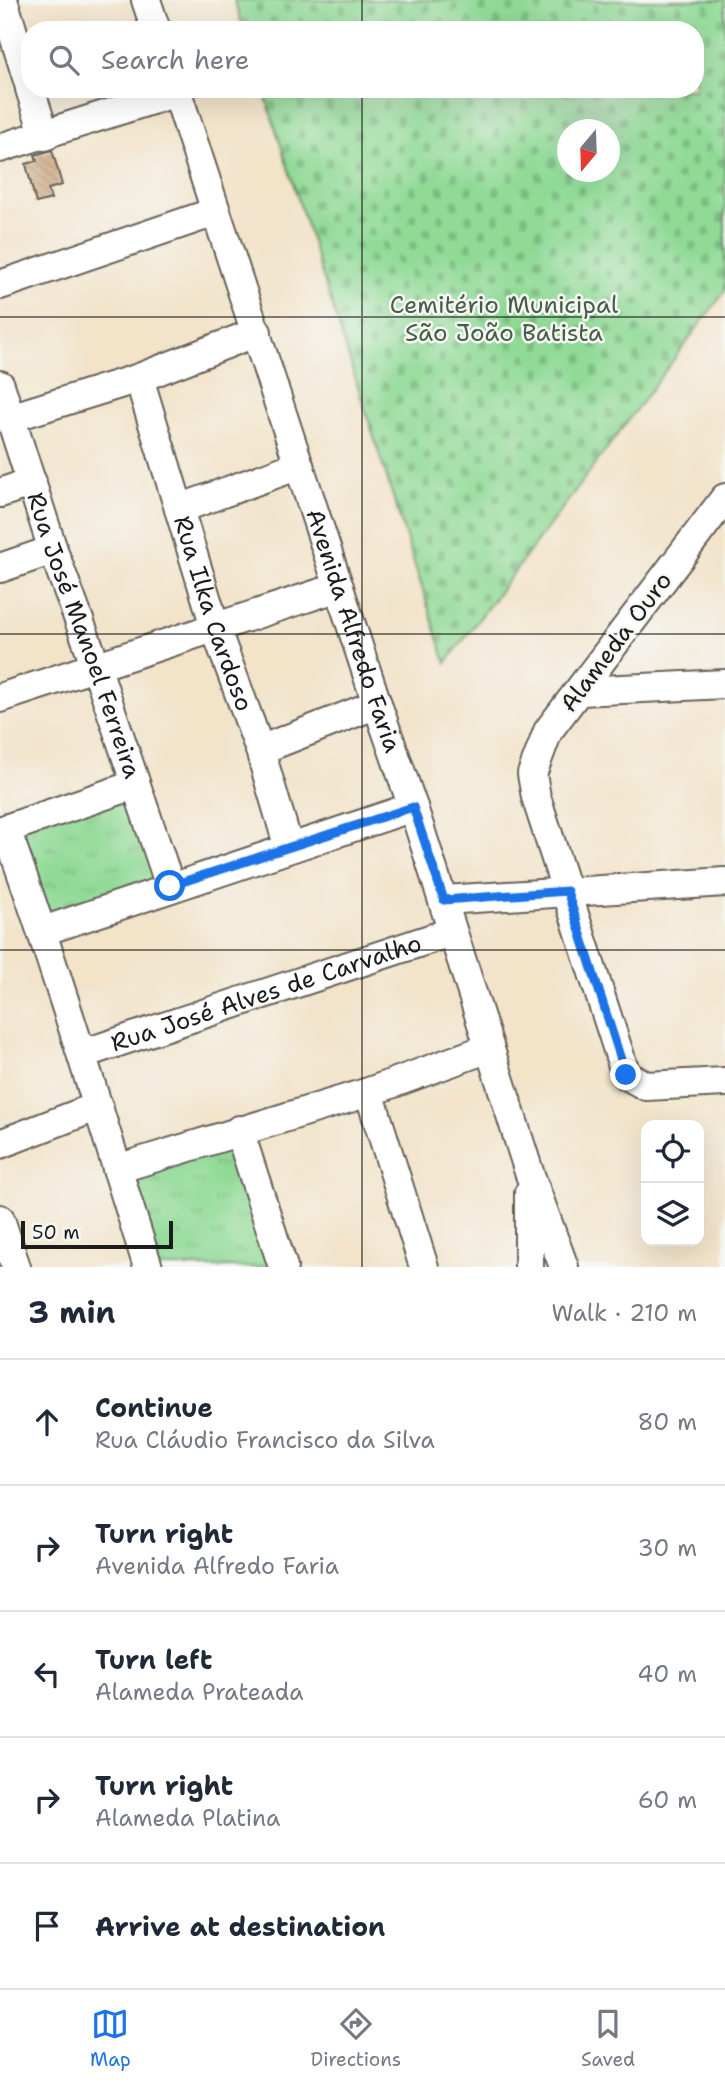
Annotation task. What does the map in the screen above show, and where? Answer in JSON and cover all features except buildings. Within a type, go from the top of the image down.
[{"type":"street","points":[[3,0],[21,59]]},
{"type":"street","points":[[146,0],[153,21]]},
{"type":"street","points":[[33,98],[45,136]]},
{"type":"street","points":[[0,148],[45,136],[156,98]]},
{"type":"street","name":"Avenida Alfredo Faria","points":[[179,98],[377,704],[444,900],[451,932],[529,1172],[564,1267]]},
{"type":"street","points":[[0,285],[215,212]]},
{"type":"street","points":[[13,417],[139,378],[257,332]]},
{"type":"street","name":"Rua Ilka Cardoso","points":[[139,378],[216,630],[260,750],[289,848]]},
{"type":"street","name":"Rua José Manoel Ferreira","points":[[0,385],[13,417],[52,550],[96,666],[134,786],[170,886]]},
{"type":"street","points":[[179,509],[299,465]]},
{"type":"street","points":[[0,493],[32,482]]},
{"type":"street","name":"Alameda Ouro","points":[[725,498],[548,731],[532,774],[536,797],[626,1075],[646,1086],[725,1082]]},
{"type":"street","points":[[0,568],[52,550]]},
{"type":"street","points":[[0,698],[216,630],[339,587]]},
{"type":"street","points":[[581,691],[725,684]]},
{"type":"street","points":[[260,750],[377,704]]},
{"type":"street","points":[[134,786],[3,830],[43,931],[148,1267]]},
{"type":"street","points":[[43,931],[170,886],[413,807]]},
{"type":"street","points":[[444,900],[725,881]]},
{"type":"street","name":"Rua José Alves de Carvalho","points":[[82,1054],[451,932]]},
{"type":"street","points":[[117,1169],[369,1092],[489,1048]]},
{"type":"street","points":[[369,1092],[424,1267]]},
{"type":"street","points":[[0,1144],[96,1107]]},
{"type":"street","points":[[239,1130],[274,1265]]},
{"type":"street","name":"Avenida Alfredo Faria","points":[[529,1172],[529,1267]]},
{"type":"street","points":[[0,1219],[16,1267]]},
{"type":"green space","name":"Cemitério Municipal São João Batista","points":[[234,0],[725,0],[725,291],[446,663],[266,98],[704,98],[704,21],[241,21]]},
{"type":"green space","points":[[134,785],[170,886],[43,931],[6,829]]},
{"type":"green space","points":[[239,1130],[280,1260],[259,1267],[148,1267],[117,1169]]},
{"type":"route","points":[[170,886],[413,807],[444,900],[567,891],[626,1075]]}]
